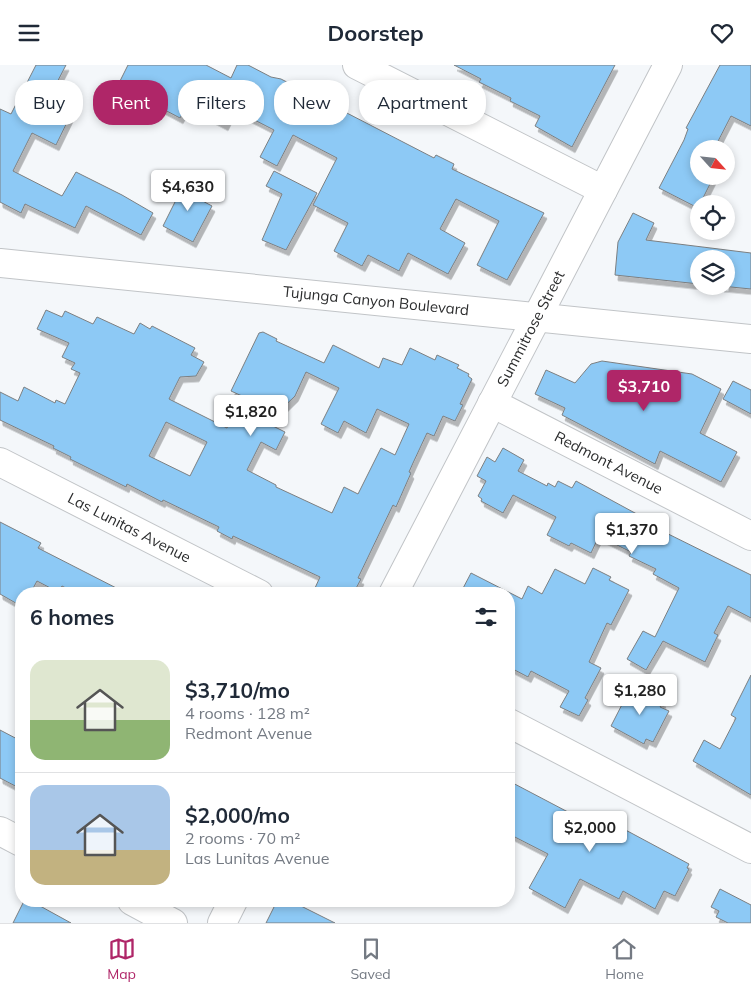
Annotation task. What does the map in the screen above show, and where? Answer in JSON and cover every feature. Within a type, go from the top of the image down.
[{"type":"street","points":[[356,65],[603,190]]},
{"type":"street","name":"Summitrose Street","points":[[397,587],[668,65]]},
{"type":"street","name":"Tujunga Canyon Boulevard","points":[[0,263],[751,339]]},
{"type":"street","name":"Redmont Avenue","points":[[492,403],[751,537]]},
{"type":"street","name":"Las Lunitas Avenue","points":[[0,462],[245,587]]},
{"type":"street","points":[[515,726],[751,849]]},
{"type":"street","points":[[0,831],[15,839]]},
{"type":"street","points":[[143,907],[173,923]]},
{"type":"street","points":[[222,923],[230,907]]},
{"type":"building","points":[[36,65],[66,65],[58,80],[28,80]]},
{"type":"building","points":[[128,65],[206,65],[231,78],[237,65],[248,65],[271,77],[283,80],[274,80],[274,125],[349,125],[349,114],[359,119],[359,125],[370,125],[434,158],[436,155],[454,164],[452,169],[544,213],[507,280],[477,265],[499,221],[456,199],[440,229],[465,243],[448,274],[408,253],[399,271],[368,255],[362,266],[334,251],[348,223],[313,205],[337,158],[293,135],[277,166],[260,157],[274,130],[264,125],[264,80],[178,80],[178,117],[168,112],[168,80],[120,80]]},
{"type":"building","points":[[454,65],[615,65],[572,147],[535,126],[540,116],[510,101],[511,98],[486,86],[486,80]]},
{"type":"building","points":[[720,65],[751,65],[751,126],[731,116],[719,140],[690,140],[690,185],[710,185],[704,195],[690,195],[690,204],[659,188],[684,140],[688,129],[686,128]]},
{"type":"building","points":[[15,106],[15,125],[66,125],[56,145],[32,133],[13,171],[62,196],[76,172],[122,195],[153,213],[141,235],[86,206],[75,228],[25,204],[21,213],[0,202],[0,109],[11,114]]},
{"type":"building","points":[[274,171],[317,193],[286,250],[262,240],[282,194],[266,186]]},
{"type":"building","points":[[187,178],[203,187],[197,198],[212,206],[193,242],[163,226]]},
{"type":"building","points":[[633,213],[654,223],[646,240],[727,250],[690,250],[690,283],[615,275],[618,242]]},
{"type":"building","points":[[735,251],[751,253],[751,289],[735,287]]},
{"type":"building","points":[[46,310],[62,317],[65,311],[93,324],[97,317],[134,334],[140,323],[150,329],[152,326],[195,348],[191,355],[204,362],[196,376],[180,377],[169,399],[227,428],[242,396],[231,391],[259,333],[263,332],[277,339],[276,341],[324,363],[333,345],[379,368],[383,358],[402,365],[410,348],[435,360],[437,355],[459,365],[457,368],[469,374],[468,376],[472,379],[460,404],[463,405],[455,421],[443,416],[434,436],[427,433],[409,472],[411,473],[396,507],[393,505],[358,578],[361,579],[357,587],[315,587],[320,577],[233,536],[232,539],[217,531],[219,527],[163,500],[162,502],[127,484],[126,487],[70,459],[71,457],[53,448],[54,446],[0,420],[0,392],[18,401],[24,387],[55,403],[56,400],[65,404],[80,373],[71,369],[75,363],[62,357],[69,343],[37,329]],"holes":[[[306,372],[339,388],[321,424],[338,433],[344,421],[366,433],[377,409],[409,424],[395,455],[381,448],[358,494],[344,487],[332,513],[276,487],[276,485],[247,470],[261,442],[276,450],[285,432],[267,423],[295,396]],[[166,422],[207,442],[190,476],[149,456]]]},
{"type":"building","points":[[602,361],[692,374],[721,389],[700,433],[737,452],[721,482],[660,451],[655,464],[562,415],[565,408],[535,394],[546,370],[575,383],[591,364]]},
{"type":"building","points":[[733,381],[751,390],[751,414],[723,399]]},
{"type":"building","points":[[503,448],[524,460],[518,471],[547,486],[548,483],[555,487],[558,481],[572,488],[576,481],[646,519],[644,522],[751,575],[751,618],[728,606],[714,633],[718,635],[705,662],[663,641],[646,670],[627,659],[643,631],[655,637],[679,588],[653,574],[656,569],[629,556],[631,552],[599,536],[591,553],[571,543],[569,546],[547,535],[556,517],[513,495],[503,513],[481,501],[482,499],[478,496],[486,481],[477,476],[487,457],[495,462]]},
{"type":"building","points":[[0,522],[41,543],[38,548],[114,587],[48,587],[37,581],[34,587],[15,587],[15,603],[0,594]]},
{"type":"building","points":[[593,568],[611,577],[609,580],[629,590],[611,625],[607,623],[589,662],[601,668],[585,698],[588,700],[579,716],[560,707],[569,691],[531,671],[528,677],[515,670],[515,595],[522,599],[528,586],[542,594],[555,569],[585,584]]},
{"type":"building","points":[[471,573],[498,587],[464,587]]},
{"type":"building","points":[[751,675],[751,795],[693,761],[704,740],[720,749],[736,718],[731,715]]},
{"type":"building","points":[[632,685],[663,702],[660,707],[669,711],[653,742],[646,739],[644,744],[611,726]]},
{"type":"building","points":[[0,730],[15,738],[15,786],[0,778]]},
{"type":"building","points":[[515,784],[587,822],[592,812],[689,864],[687,868],[689,869],[675,896],[664,891],[655,909],[623,891],[619,899],[580,879],[565,908],[529,888],[548,854],[515,837]]},
{"type":"building","points":[[720,889],[751,905],[751,923],[728,923],[716,917],[719,911],[711,907]]},
{"type":"building","points":[[21,907],[42,907],[71,923],[13,923]]},
{"type":"building","points":[[274,907],[303,907],[335,923],[266,923]]}]
